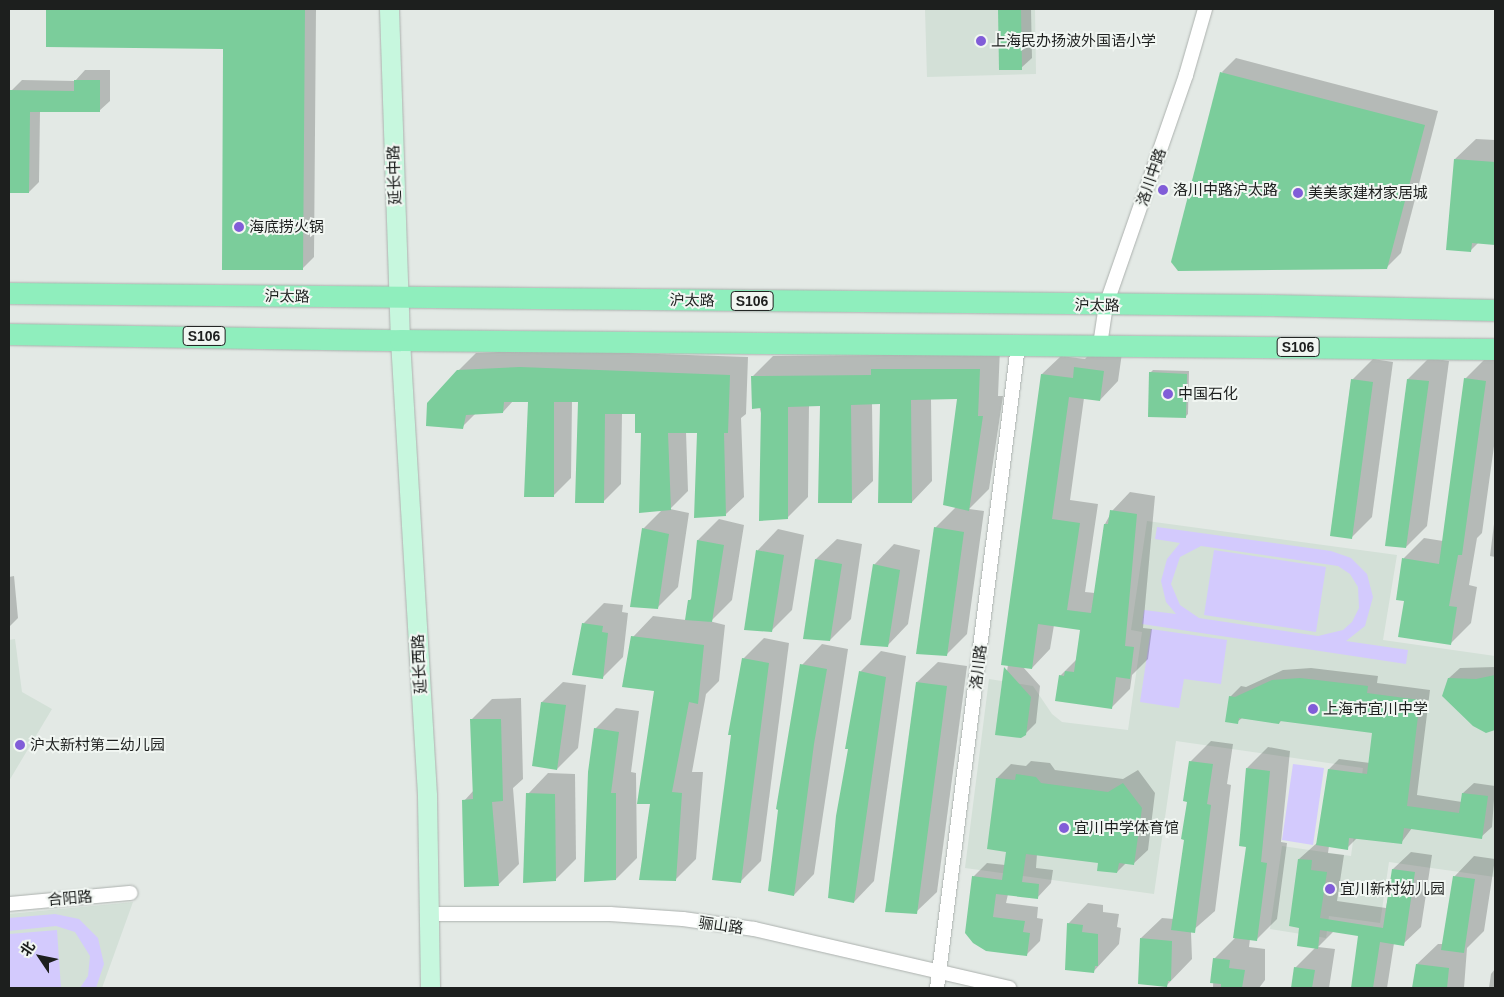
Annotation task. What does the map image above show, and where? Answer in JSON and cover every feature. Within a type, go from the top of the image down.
[{"type":"main road","name":"沪太路","points":[[9,293],[1495,310]]},
{"type":"main road","name":"S106","points":[[9,334],[400,340],[1495,349]]},
{"type":"street","name":"延长中路","points":[[389,9],[400,340]]},
{"type":"street","name":"洛川中路","points":[[1100,345],[1106,305],[1186,75],[1205,9]]},
{"type":"street","name":"延长西路","points":[[400,340],[427,796],[427,914],[430,988]]},
{"type":"street","name":"洛川路","points":[[937,988],[1018,346]]},
{"type":"street","name":"合阳路","points":[[9,904],[132,893]]},
{"type":"street","name":"骊山路","points":[[427,914],[610,914],[683,919],[754,929],[1009,988]]},
{"type":"shaded area","name":"上海民办扬波外国语小学","points":[[925,9],[1035,9],[1036,74],[927,77]]},
{"type":"shaded area","name":"上海市宜川中学","points":[[1147,521],[1397,555],[1383,640],[1495,656],[1495,877],[1389,862],[1380,923],[1329,916],[1326,938],[1270,929],[1282,846],[1351,856],[1363,768],[1176,741],[1154,894],[965,868],[989,679],[1033,686],[1052,714],[1062,722],[1128,730],[1142,632],[1131,630]]},
{"type":"shaded area","points":[[1157,527],[1331,551],[1351,558],[1367,574],[1373,597],[1365,626],[1346,641],[1408,650],[1406,664],[1142,624],[1144,610],[1176,614],[1166,602],[1161,581],[1167,559],[1180,543],[1155,539]],"holes":[[[1201,546],[1338,566],[1350,574],[1358,587],[1359,608],[1352,622],[1343,630],[1318,636],[1199,618],[1180,605],[1171,584],[1180,557]]]},
{"type":"shaded area","points":[[1214,550],[1326,567],[1316,632],[1204,615]]},
{"type":"shaded area","points":[[1151,629],[1227,640],[1221,684],[1184,679],[1179,708],[1140,702]]},
{"type":"shaded area","name":"沪太新村第二幼儿园","points":[[15,639],[22,692],[52,709],[9,781],[9,640]]},
{"type":"shaded area","points":[[1293,764],[1324,768],[1313,845],[1282,840]]},
{"type":"shaded area","points":[[133,902],[102,988],[9,988],[9,914]]},
{"type":"shaded area","points":[[55,914],[79,919],[98,938],[104,964],[96,988],[80,988],[88,976],[90,956],[75,932],[56,926],[9,931],[9,918]]},
{"type":"shaded area","points":[[57,930],[61,988],[9,988],[9,934]]},
{"type":"building","points":[[46,9],[305,9],[303,270],[222,270],[223,49],[46,47]]},
{"type":"building","points":[[998,9],[1021,9],[1022,70],[999,70]]},
{"type":"building","name":"美美家建材家居城","points":[[1220,72],[1425,125],[1387,269],[1178,271],[1171,262]]},
{"type":"building","points":[[74,80],[100,80],[100,112],[30,112],[29,193],[9,193],[10,90],[74,91]]},
{"type":"building","points":[[1454,159],[1495,162],[1495,245],[1472,243],[1471,252],[1446,250]]},
{"type":"building","points":[[520,367],[730,375],[728,433],[724,433],[726,516],[694,518],[697,433],[668,433],[671,510],[639,513],[641,433],[635,433],[635,414],[605,414],[604,503],[575,503],[578,402],[554,402],[554,497],[524,497],[528,402],[504,402],[503,413],[466,415],[463,429],[426,426],[427,403],[457,370]]},
{"type":"building","points":[[1074,367],[1104,371],[1100,401],[1069,397],[1052,519],[1080,523],[1067,610],[1091,613],[1104,524],[1108,524],[1110,510],[1137,514],[1125,646],[1134,647],[1130,679],[1116,677],[1112,709],[1055,701],[1059,675],[1064,676],[1065,671],[1074,672],[1080,630],[1038,624],[1032,669],[1001,665],[1041,374],[1073,378]]},
{"type":"building","points":[[871,369],[980,369],[978,416],[983,416],[969,511],[943,505],[957,399],[911,400],[912,503],[878,503],[880,404],[851,405],[852,503],[818,503],[820,406],[788,407],[788,519],[759,521],[761,408],[752,409],[751,376],[871,375]]},
{"type":"building","points":[[1149,372],[1187,374],[1186,418],[1148,417]]},
{"type":"building","points":[[1464,378],[1486,381],[1462,555],[1458,555],[1449,606],[1457,607],[1451,645],[1398,637],[1404,601],[1396,600],[1402,558],[1439,564]]},
{"type":"building","points":[[1351,379],[1373,382],[1352,539],[1330,536]]},
{"type":"building","points":[[1407,379],[1429,381],[1406,548],[1385,546]]},
{"type":"building","points":[[934,527],[964,532],[947,656],[916,654]]},
{"type":"building","points":[[642,528],[669,534],[658,609],[630,607]]},
{"type":"building","points":[[697,540],[724,545],[712,622],[685,620],[688,600],[691,600]]},
{"type":"building","points":[[756,550],[784,555],[772,632],[744,630]]},
{"type":"building","points":[[815,559],[842,564],[830,641],[803,639]]},
{"type":"building","points":[[873,564],[900,570],[888,647],[860,645]]},
{"type":"building","points":[[582,623],[603,626],[602,632],[608,633],[603,679],[572,675]]},
{"type":"building","points":[[631,636],[704,645],[698,704],[689,702],[672,792],[682,793],[676,881],[639,880],[650,804],[637,804],[654,691],[622,687]]},
{"type":"building","points":[[742,658],[769,663],[741,883],[712,880],[731,735],[728,735]]},
{"type":"building","points":[[800,664],[827,669],[814,744],[794,896],[768,891],[778,810],[776,809]]},
{"type":"building","points":[[1004,667],[1031,697],[1026,735],[1021,738],[995,735]]},
{"type":"building","points":[[859,671],[886,677],[854,903],[828,898],[836,816],[848,749],[845,749]]},
{"type":"building","points":[[1495,675],[1495,730],[1486,733],[1473,726],[1442,696],[1448,678],[1476,679]]},
{"type":"building","points":[[1300,678],[1368,686],[1367,693],[1420,700],[1407,806],[1459,813],[1462,793],[1488,796],[1482,839],[1404,828],[1402,844],[1349,838],[1348,850],[1316,845],[1328,769],[1367,774],[1372,733],[1280,721],[1279,724],[1239,718],[1238,724],[1225,722],[1229,696],[1235,697],[1272,680]]},
{"type":"building","points":[[916,682],[947,686],[917,914],[885,912]]},
{"type":"building","points":[[541,702],[566,705],[557,770],[532,766]]},
{"type":"building","points":[[470,719],[501,719],[503,801],[492,802],[499,886],[464,887],[462,800],[473,799]]},
{"type":"building","points":[[594,728],[619,732],[611,793],[616,793],[616,880],[584,882],[588,772]]},
{"type":"building","points":[[1189,761],[1213,764],[1207,804],[1211,805],[1195,933],[1171,930],[1184,840],[1181,839],[1187,802],[1183,801]]},
{"type":"building","points":[[1246,768],[1270,771],[1261,862],[1267,863],[1257,941],[1233,938],[1246,847],[1239,846]]},
{"type":"building","name":"宜川中学体育馆","points":[[1016,774],[1036,777],[1041,783],[1108,792],[1123,783],[1142,808],[1134,865],[1119,863],[1117,873],[1097,871],[1098,863],[1026,854],[1022,882],[1039,884],[1038,899],[996,894],[993,917],[1025,921],[1023,932],[1030,933],[1027,956],[986,951],[973,943],[965,933],[972,876],[1002,880],[1006,852],[987,849],[996,778],[1015,780]]},
{"type":"building","points":[[526,793],[555,794],[556,881],[523,883]]},
{"type":"building","points":[[1298,859],[1312,860],[1311,870],[1327,872],[1320,918],[1383,928],[1392,869],[1415,872],[1404,946],[1380,942],[1373,988],[1351,988],[1358,936],[1320,930],[1318,949],[1297,946],[1299,928],[1289,926]]},
{"type":"building","points":[[1453,876],[1475,879],[1464,953],[1441,950]]},
{"type":"building","points":[[1067,923],[1083,925],[1082,932],[1098,934],[1098,966],[1095,966],[1094,973],[1065,970]]},
{"type":"building","points":[[1140,938],[1172,941],[1171,981],[1168,981],[1167,987],[1138,984]]},
{"type":"building","points":[[1213,958],[1230,960],[1229,968],[1245,970],[1242,988],[1221,988],[1221,984],[1210,983]]},
{"type":"building","points":[[1416,964],[1449,968],[1447,988],[1412,988]]},
{"type":"building","points":[[1294,967],[1315,970],[1312,988],[1291,988]]},
{"type":"place","name":"上海民办扬波外国语小学","points":[[981,41]]},
{"type":"place","name":"洛川中路沪太路","points":[[1163,190]]},
{"type":"place","name":"美美家建材家居城","points":[[1298,193]]},
{"type":"place","name":"海底捞火锅","points":[[239,227]]},
{"type":"place","name":"中国石化","points":[[1168,394]]},
{"type":"place","name":"上海市宜川中学","points":[[1313,709]]},
{"type":"place","name":"沪太新村第二幼儿园","points":[[20,745]]},
{"type":"place","name":"宜川中学体育馆","points":[[1064,828]]},
{"type":"place","name":"宜川新村幼儿园","points":[[1330,889]]}]
